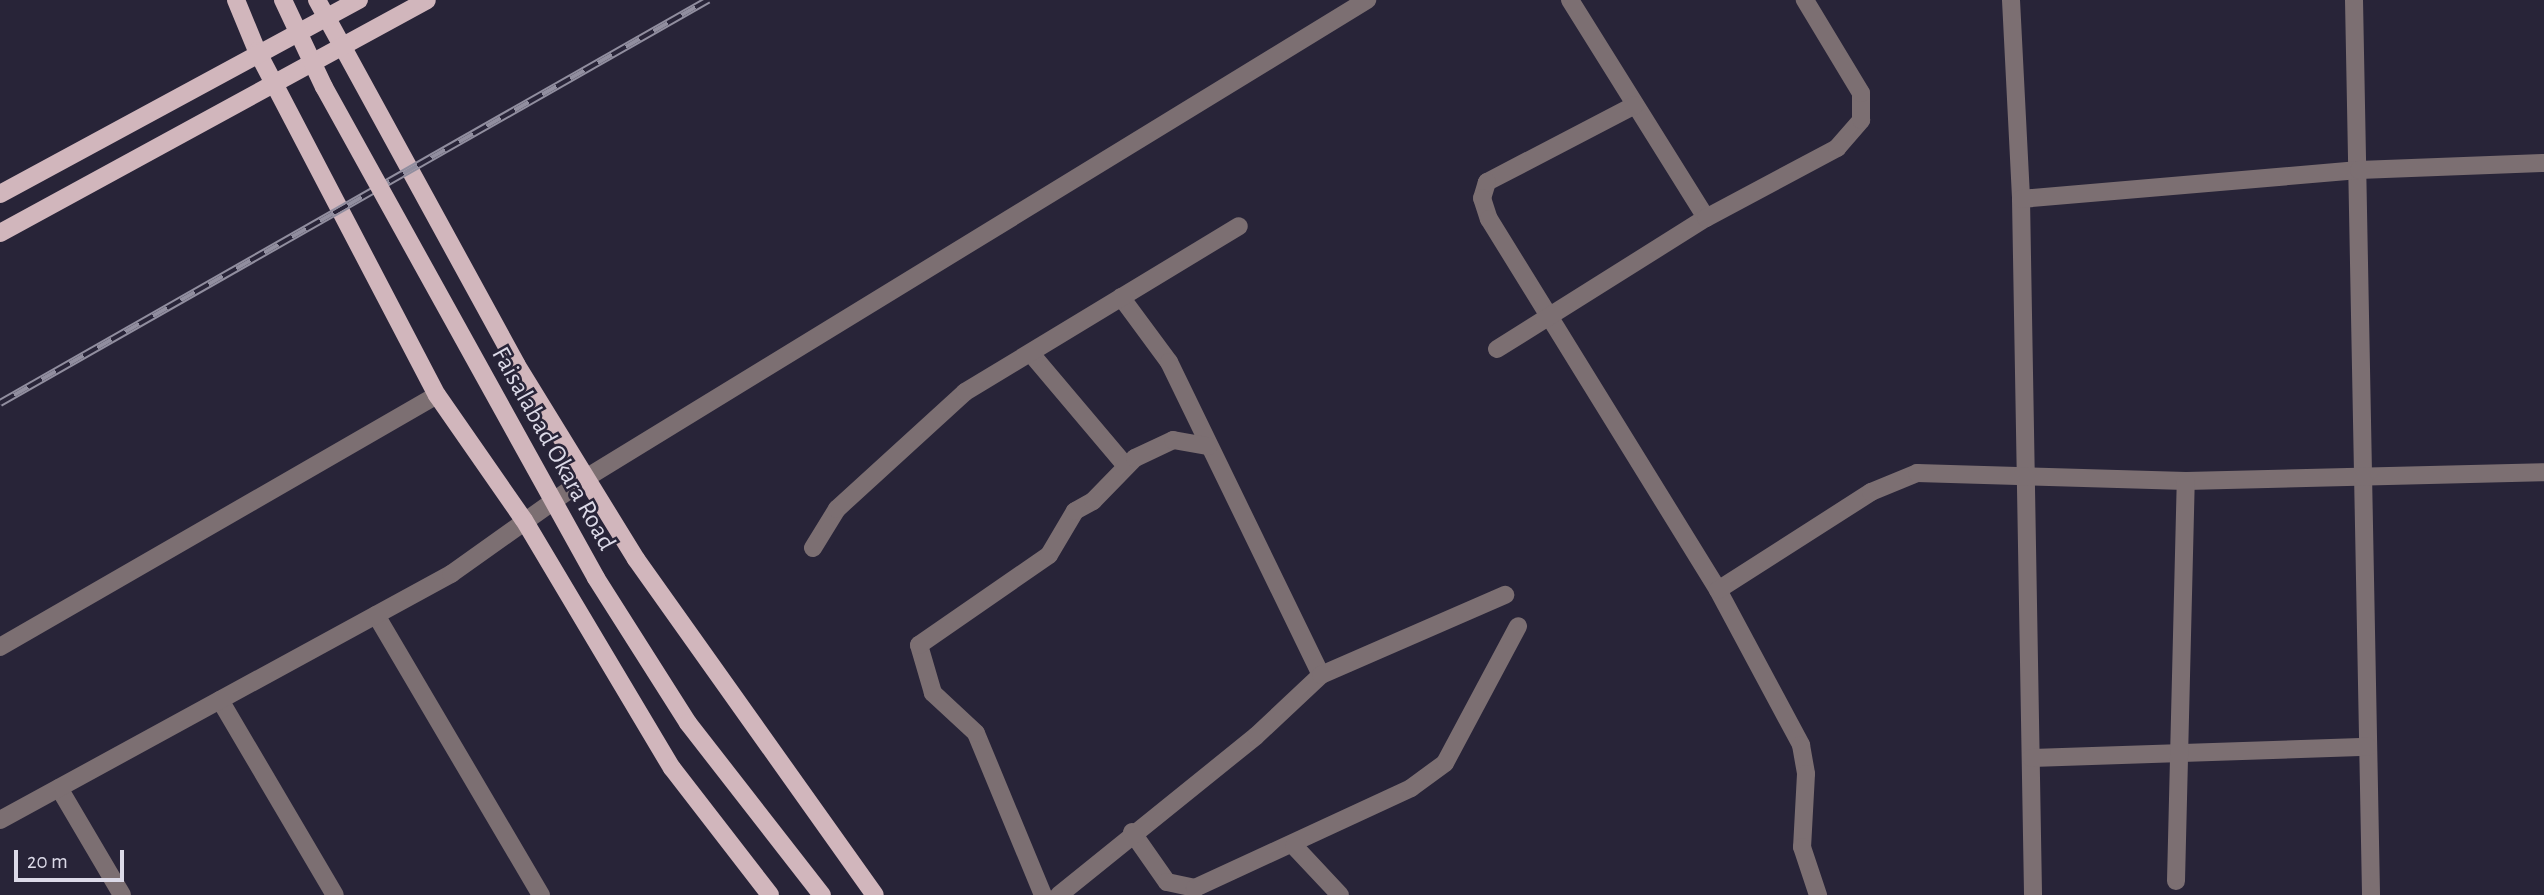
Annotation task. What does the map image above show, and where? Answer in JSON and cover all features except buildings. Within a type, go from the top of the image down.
[{"type":"main road","points":[[236,0],[257,51],[437,395],[524,520],[672,768],[770,895]]},
{"type":"main road","name":"Faisalabad Okara Road","points":[[283,0],[324,87],[596,578],[688,723],[822,895]]},
{"type":"main road","points":[[317,0],[516,364],[586,478],[703,660],[875,895]]},
{"type":"main road","points":[[0,194],[257,51],[359,0]]},
{"type":"main road","points":[[0,233],[427,0]]},
{"type":"street","points":[[0,820],[451,573],[586,478],[1367,0]]},
{"type":"street","points":[[1570,0],[1706,218]]},
{"type":"street","points":[[1497,349],[1706,218],[1837,148],[1861,120],[1861,93],[1805,0]]},
{"type":"street","points":[[2011,0],[2021,199],[2033,895]]},
{"type":"street","points":[[2354,0],[2371,895]]},
{"type":"street","points":[[1635,105],[1487,182],[1482,198],[1489,219],[1718,590],[1801,745],[1806,774],[1802,848],[1818,895]]},
{"type":"street","points":[[2021,199],[2359,170],[2544,163]]},
{"type":"street","points":[[813,548],[836,509],[965,392],[1033,356],[1122,297],[1240,226]]},
{"type":"street","points":[[1122,297],[1169,362],[1321,676]]},
{"type":"street","points":[[1033,356],[1125,465]]},
{"type":"street","points":[[0,648],[437,395]]},
{"type":"street","points":[[1043,895],[976,733],[933,693],[919,645],[1049,555],[1075,511],[1102,492],[1125,465],[1173,440],[1208,446]]},
{"type":"street","points":[[1718,590],[1871,492],[1917,473],[2186,481],[2362,473],[2544,472]]},
{"type":"street","points":[[2176,881],[2186,481]]},
{"type":"street","points":[[1059,895],[1132,832],[1256,736],[1321,676],[1506,595]]},
{"type":"street","points":[[376,615],[541,895]]},
{"type":"street","points":[[1132,832],[1167,882],[1177,888],[1195,888],[1294,846],[1411,788],[1445,763],[1518,626]]},
{"type":"street","points":[[220,700],[335,895]]},
{"type":"street","points":[[2031,758],[2368,747]]},
{"type":"street","points":[[59,788],[122,895]]},
{"type":"street","points":[[1294,846],[1340,895]]},
{"type":"railway","points":[[0,403],[708,0]]}]
